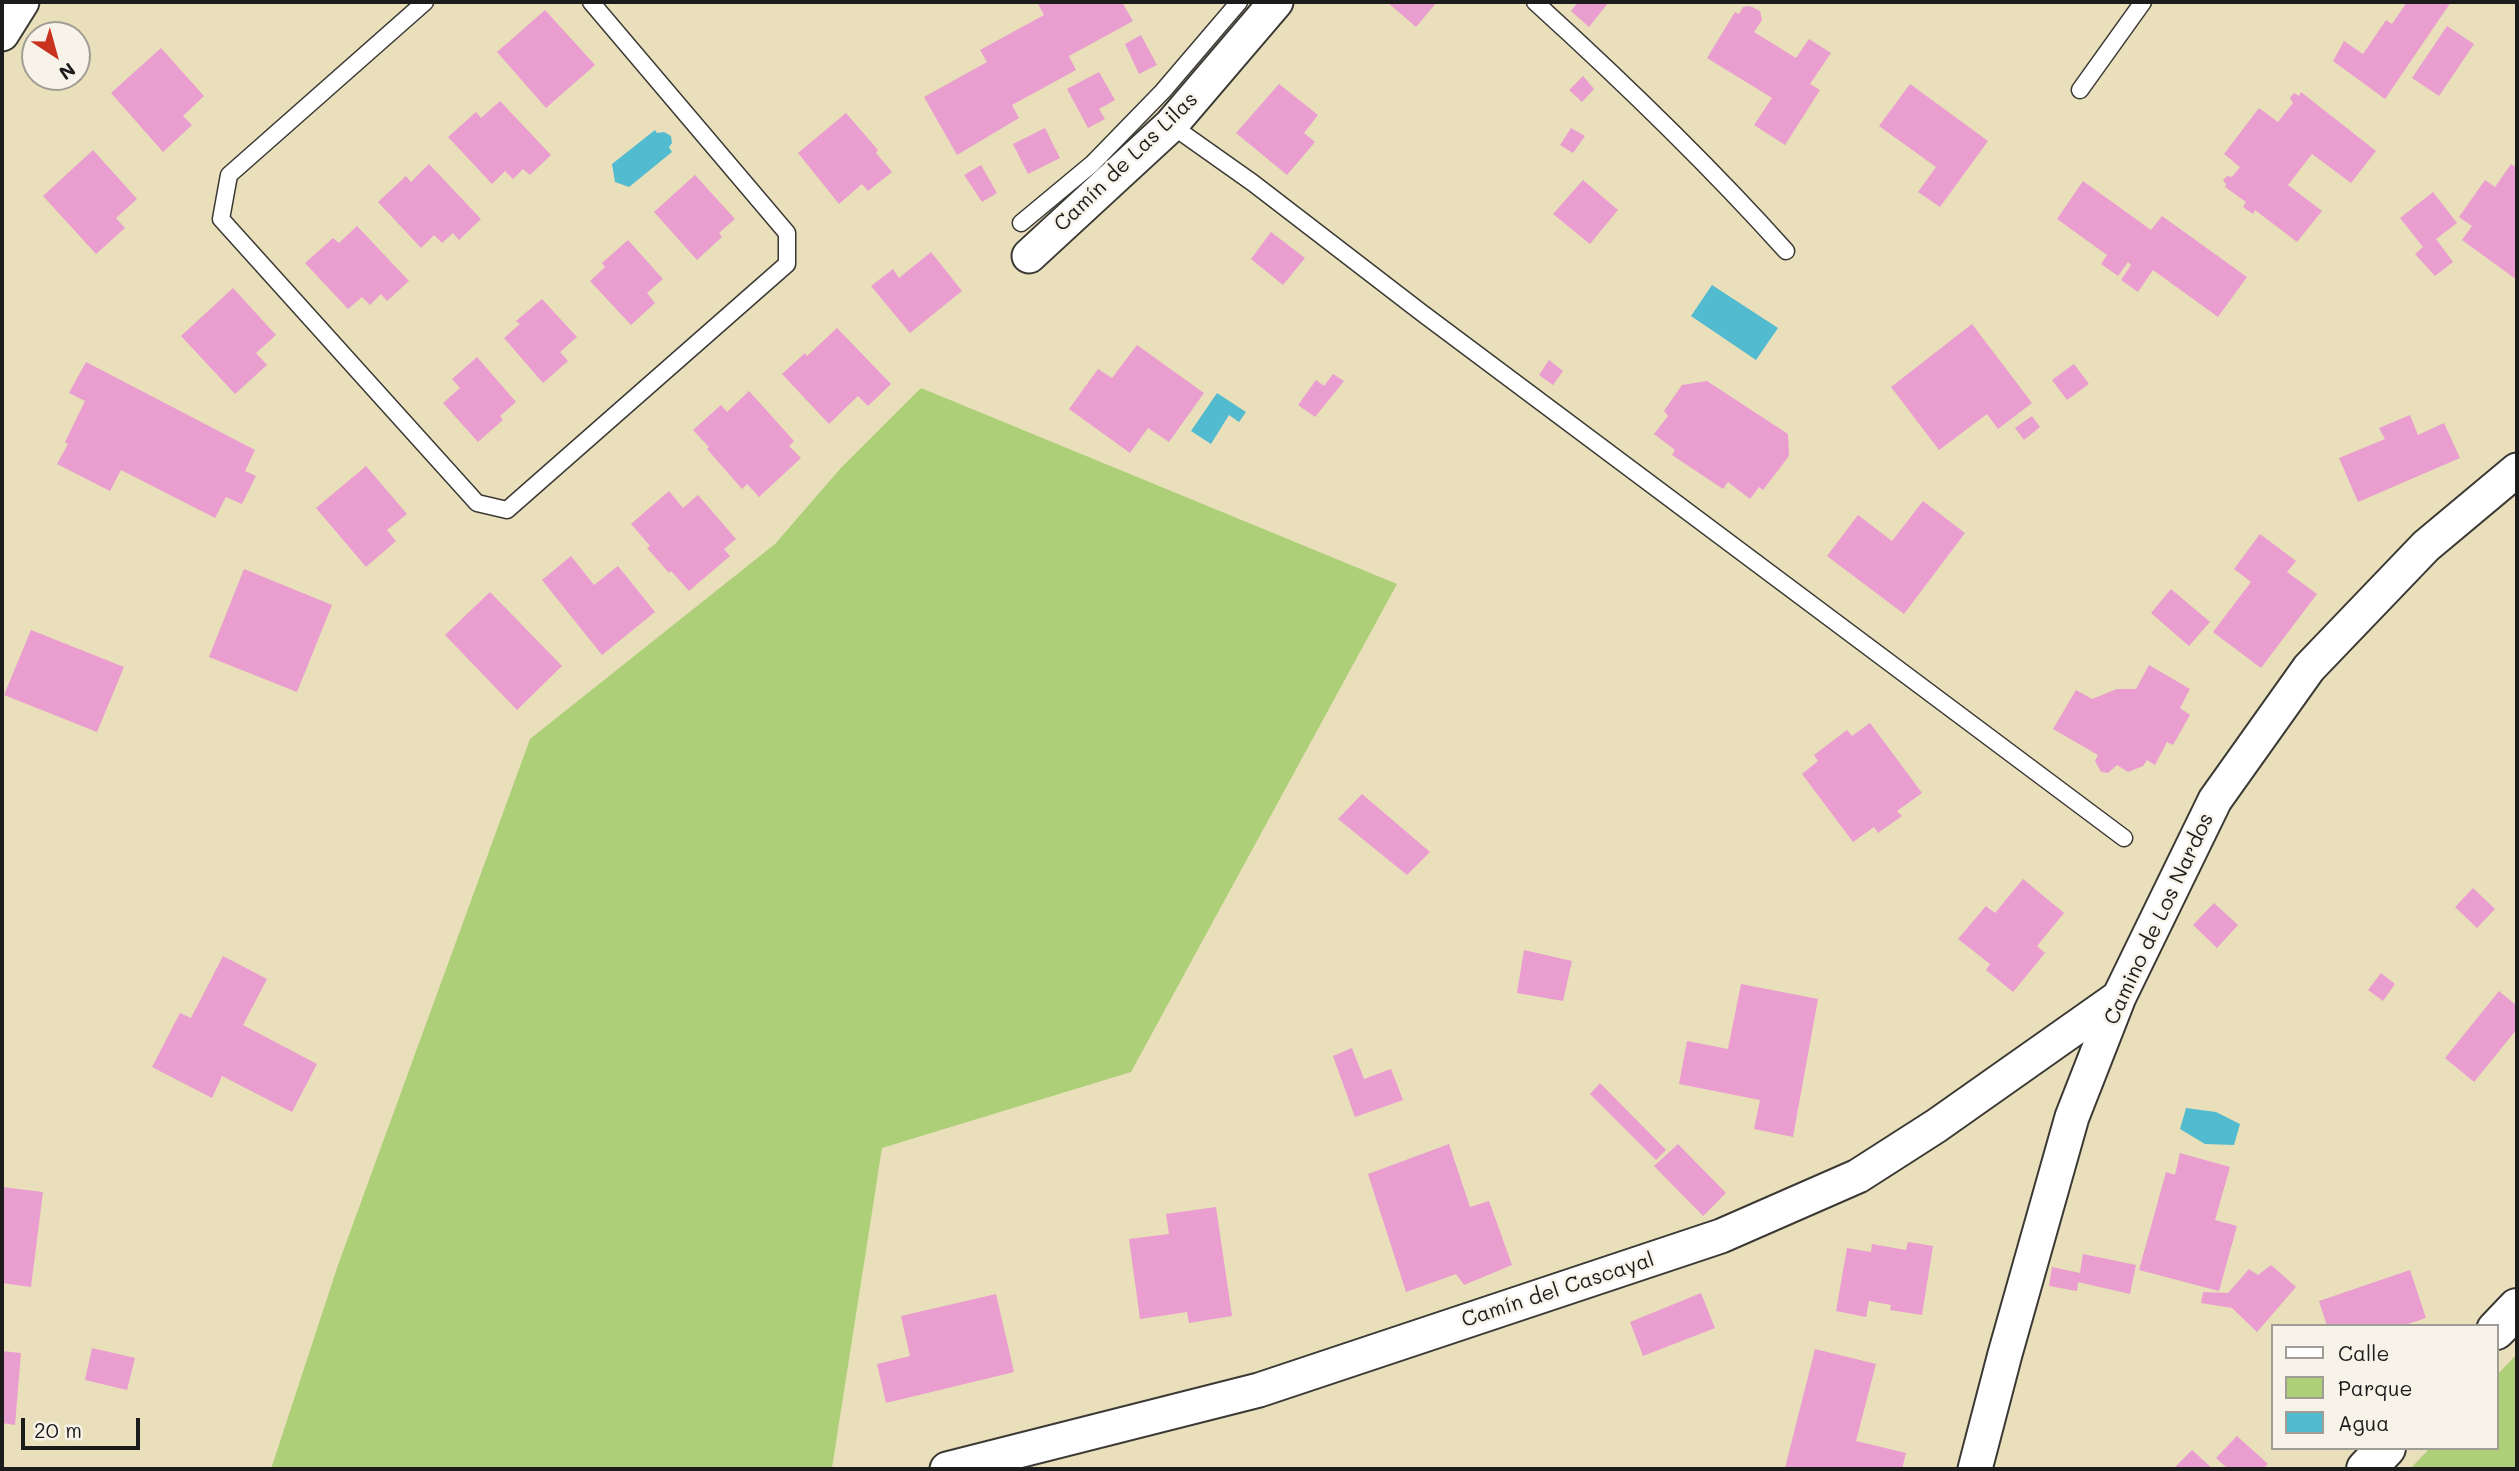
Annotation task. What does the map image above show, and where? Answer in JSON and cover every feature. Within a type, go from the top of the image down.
[{"type":"street","points":[[2,34],[22,2]]},
{"type":"street","name":"Camín de Las Lilas","points":[[1029,256],[1171,125],[1276,2]]},
{"type":"street","name":"Camino de Los Nardos","points":[[1975,1469],[2071,1116],[2119,997],[2215,800],[2309,668],[2426,546],[2517,470]]},
{"type":"street","name":"Camín del Cascayal","points":[[969,1467],[1259,1390],[1721,1236],[1858,1176],[1936,1126],[2119,997]]},
{"type":"street","points":[[2498,1328],[2517,1308]]},
{"type":"street","points":[[2366,1469],[2384,1450]]},
{"type":"lane","points":[[425,2],[229,175],[222,219],[477,503],[506,510],[787,264],[787,233],[591,2]]},
{"type":"lane","points":[[1021,223],[1092,164],[1163,91],[1239,2]]},
{"type":"lane","points":[[1535,2],[1665,123],[1786,251]]},
{"type":"lane","points":[[2080,90],[2143,2]]},
{"type":"lane","points":[[1171,125],[1253,183],[1422,313],[2124,838]]},
{"type":"green space","points":[[921,388],[1397,584],[1131,1072],[882,1148],[832,1468],[271,1469],[338,1265],[530,739],[775,544],[840,469]]},
{"type":"green space","points":[[2517,1354],[2517,1469],[2410,1469],[2428,1450],[2498,1450],[2498,1374]]},
{"type":"water","points":[[655,130],[657,133],[664,132],[671,136],[672,143],[669,147],[672,152],[629,187],[615,182],[612,164]]},
{"type":"water","points":[[1712,285],[1778,328],[1756,360],[1691,316]]},
{"type":"water","points":[[1217,393],[1246,412],[1239,422],[1229,415],[1211,444],[1191,431]]},
{"type":"water","points":[[2186,1108],[2216,1112],[2240,1124],[2234,1145],[2205,1144],[2180,1129]]},
{"type":"building","points":[[1037,2],[1122,2],[1133,21],[1069,56],[1076,70],[1012,105],[1019,118],[957,155],[924,97],[987,62],[980,50],[1044,15]]},
{"type":"building","points":[[1387,2],[1437,2],[1416,27]]},
{"type":"building","points":[[1578,2],[1609,2],[1589,27],[1571,11]]},
{"type":"building","points":[[2407,2],[2451,2],[2385,99],[2333,61],[2344,41],[2363,54],[2386,20],[2392,24]]},
{"type":"building","points":[[1750,6],[1760,11],[1762,20],[1754,32],[1796,58],[1809,39],[1831,53],[1810,84],[1820,90],[1785,145],[1754,125],[1772,98],[1707,58],[1735,12],[1739,14],[1743,7]]},
{"type":"building","points":[[545,10],[595,65],[546,108],[497,52]]},
{"type":"building","points":[[2447,26],[2474,44],[2439,96],[2412,78]]},
{"type":"building","points":[[1141,35],[1157,65],[1139,74],[1125,44]]},
{"type":"building","points":[[161,48],[204,96],[183,116],[192,125],[163,152],[111,93]]},
{"type":"building","points":[[1099,72],[1115,100],[1099,109],[1105,119],[1088,128],[1067,89]]},
{"type":"building","points":[[1583,76],[1594,89],[1582,102],[1569,90]]},
{"type":"building","points":[[1279,84],[1318,115],[1304,133],[1315,142],[1287,175],[1236,133]]},
{"type":"building","points":[[1910,84],[1988,141],[1940,207],[1918,192],[1936,167],[1879,126]]},
{"type":"building","points":[[2301,92],[2376,151],[2351,183],[2312,154],[2288,185],[2322,211],[2297,242],[2255,210],[2253,214],[2243,207],[2246,202],[2225,187],[2223,180],[2227,176],[2232,177],[2240,167],[2224,154],[2259,108],[2278,122],[2293,103],[2290,98],[2294,93],[2299,96]]},
{"type":"building","points":[[500,101],[551,155],[530,175],[523,169],[513,179],[505,171],[492,184],[448,137],[476,112],[481,118]]},
{"type":"building","points":[[846,113],[878,150],[876,153],[892,172],[868,191],[862,184],[839,204],[798,153]]},
{"type":"building","points":[[1045,128],[1060,158],[1028,174],[1013,144]]},
{"type":"building","points":[[1571,128],[1585,136],[1573,153],[1560,145]]},
{"type":"building","points":[[93,150],[137,199],[116,218],[125,228],[96,254],[43,196]]},
{"type":"building","points":[[429,164],[481,219],[459,240],[453,233],[442,243],[434,235],[421,248],[378,202],[406,176],[411,182]]},
{"type":"building","points":[[2511,164],[2517,168],[2517,280],[2462,240],[2472,226],[2459,217],[2485,180],[2495,187]]},
{"type":"building","points":[[981,165],[997,193],[982,202],[964,175]]},
{"type":"building","points":[[695,175],[735,219],[719,233],[722,237],[697,260],[654,212]]},
{"type":"building","points":[[1583,180],[1618,210],[1590,244],[1553,214]]},
{"type":"building","points":[[2083,181],[2151,230],[2162,216],[2247,277],[2218,317],[2153,270],[2138,292],[2121,280],[2131,265],[2128,262],[2118,276],[2101,264],[2107,255],[2057,219]]},
{"type":"building","points":[[2433,192],[2457,223],[2436,239],[2453,262],[2435,276],[2415,254],[2423,247],[2400,218]]},
{"type":"building","points":[[357,226],[409,281],[387,301],[381,294],[370,305],[362,297],[348,309],[305,263],[333,238],[339,243]]},
{"type":"building","points":[[1271,232],[1305,258],[1283,285],[1251,259]]},
{"type":"building","points":[[628,240],[663,279],[647,293],[655,303],[631,325],[590,281],[605,267],[602,263]]},
{"type":"building","points":[[931,252],[962,291],[910,333],[871,286],[893,269],[899,278]]},
{"type":"building","points":[[233,288],[276,335],[256,353],[267,365],[235,394],[181,336]]},
{"type":"building","points":[[542,299],[577,337],[560,352],[568,361],[543,383],[504,338],[520,324],[516,321]]},
{"type":"building","points":[[1972,324],[2032,403],[1998,429],[1987,414],[1939,450],[1891,387]]},
{"type":"building","points":[[837,328],[891,384],[868,406],[858,396],[829,424],[782,374],[805,353],[807,356]]},
{"type":"building","points":[[1137,345],[1204,393],[1169,442],[1148,428],[1130,453],[1069,409],[1098,369],[1112,378]]},
{"type":"building","points":[[477,357],[516,402],[500,416],[503,420],[478,442],[443,403],[460,388],[452,379]]},
{"type":"building","points":[[1549,360],[1563,371],[1553,385],[1539,375]]},
{"type":"building","points":[[86,362],[255,450],[245,471],[256,476],[242,504],[226,497],[215,518],[121,470],[110,491],[57,464],[85,401],[69,393]]},
{"type":"building","points":[[2074,364],[2089,384],[2067,400],[2052,380]]},
{"type":"building","points":[[1333,374],[1344,381],[1315,417],[1298,405],[1316,380],[1324,386]]},
{"type":"building","points":[[1707,381],[1788,434],[1789,456],[1763,490],[1759,487],[1750,499],[1728,482],[1723,489],[1672,455],[1675,450],[1654,434],[1668,416],[1664,411],[1682,385]]},
{"type":"building","points":[[749,391],[794,441],[789,446],[801,458],[759,497],[747,484],[742,489],[693,430],[721,405],[727,412]]},
{"type":"building","points":[[2410,415],[2418,435],[2444,423],[2460,458],[2358,502],[2339,458],[2385,439],[2379,428]]},
{"type":"building","points":[[2032,416],[2040,427],[2024,440],[2015,428]]},
{"type":"building","points":[[366,466],[407,514],[387,530],[396,541],[366,567],[316,508]]},
{"type":"building","points":[[669,491],[683,508],[698,495],[736,539],[724,549],[730,556],[689,591],[647,548],[650,546],[631,524]]},
{"type":"building","points":[[1923,501],[1965,533],[1904,614],[1827,556],[1858,515],[1892,541]]},
{"type":"building","points":[[2260,534],[2296,561],[2287,572],[2317,594],[2261,668],[2213,632],[2251,582],[2234,569]]},
{"type":"building","points":[[571,556],[594,585],[618,566],[655,612],[602,655],[542,580]]},
{"type":"building","points":[[244,569],[332,605],[297,692],[209,657]]},
{"type":"building","points":[[2171,589],[2210,622],[2189,646],[2151,613]]},
{"type":"building","points":[[490,592],[562,666],[517,710],[445,635]]},
{"type":"building","points":[[31,630],[124,667],[97,732],[4,695]]},
{"type":"building","points":[[2149,665],[2190,689],[2180,708],[2190,715],[2173,745],[2167,742],[2155,765],[2147,760],[2143,766],[2128,772],[2117,765],[2108,773],[2101,772],[2095,761],[2098,755],[2053,729],[2076,690],[2092,699],[2117,689],[2136,689]]},
{"type":"building","points":[[1870,723],[1922,793],[1897,811],[1902,816],[1878,833],[1874,827],[1853,842],[1802,774],[1818,761],[1814,755],[1847,730],[1852,736]]},
{"type":"building","points":[[1362,794],[1430,852],[1407,875],[1338,819]]},
{"type":"building","points":[[2023,879],[2064,913],[2037,946],[2045,953],[2013,992],[1986,970],[1990,964],[1958,939],[1986,906],[1995,913]]},
{"type":"building","points":[[2473,888],[2495,909],[2477,928],[2455,907]]},
{"type":"building","points":[[2214,903],[2238,925],[2217,948],[2193,925]]},
{"type":"building","points":[[1524,950],[1572,961],[1563,1001],[1517,993]]},
{"type":"building","points":[[223,956],[267,979],[243,1025],[317,1064],[292,1112],[222,1076],[212,1098],[152,1067],[180,1013],[191,1018]]},
{"type":"building","points":[[2381,973],[2395,984],[2383,1001],[2368,990]]},
{"type":"building","points":[[1741,984],[1818,999],[1793,1137],[1754,1129],[1760,1100],[1679,1084],[1687,1041],[1728,1049]]},
{"type":"building","points":[[2499,991],[2517,1006],[2517,1029],[2474,1082],[2445,1058]]},
{"type":"building","points":[[1352,1048],[1364,1079],[1391,1069],[1403,1100],[1355,1117],[1333,1056]]},
{"type":"building","points":[[1600,1083],[1666,1150],[1656,1160],[1590,1094]]},
{"type":"building","points":[[1449,1144],[1470,1207],[1489,1201],[1512,1265],[1464,1285],[1456,1274],[1406,1292],[1368,1174]]},
{"type":"building","points":[[1678,1144],[1726,1193],[1703,1216],[1654,1166]]},
{"type":"building","points":[[2180,1153],[2230,1167],[2215,1220],[2237,1226],[2219,1291],[2139,1270],[2166,1172],[2175,1175]]},
{"type":"building","points":[[2,1187],[43,1192],[31,1287],[2,1283]]},
{"type":"building","points":[[1216,1207],[1232,1316],[1189,1323],[1187,1312],[1140,1319],[1129,1239],[1169,1234],[1166,1214]]},
{"type":"building","points":[[1908,1242],[1933,1246],[1922,1315],[1890,1310],[1891,1305],[1869,1301],[1866,1317],[1836,1311],[1847,1248],[1871,1252],[1872,1244],[1906,1250]]},
{"type":"building","points":[[2083,1254],[2136,1265],[2130,1294],[2078,1282],[2077,1291],[2049,1286],[2052,1267],[2080,1273]]},
{"type":"building","points":[[2271,1265],[2296,1287],[2257,1332],[2232,1308],[2201,1303],[2203,1292],[2228,1293],[2249,1269],[2258,1275]]},
{"type":"building","points":[[2410,1270],[2426,1318],[2408,1324],[2326,1324],[2319,1301]]},
{"type":"building","points":[[1701,1293],[1715,1328],[1643,1356],[1630,1322]]},
{"type":"building","points":[[996,1294],[1014,1372],[886,1403],[877,1364],[910,1356],[901,1316]]},
{"type":"building","points":[[92,1348],[135,1358],[127,1390],[85,1380]]},
{"type":"building","points":[[1815,1349],[1876,1364],[1856,1441],[1906,1453],[1902,1469],[1785,1468]]},
{"type":"building","points":[[2,1351],[21,1353],[15,1425],[2,1423]]},
{"type":"building","points":[[2237,1436],[2268,1464],[2263,1469],[2228,1469],[2216,1458]]},
{"type":"building","points":[[2192,1450],[2213,1469],[2173,1469]]}]
